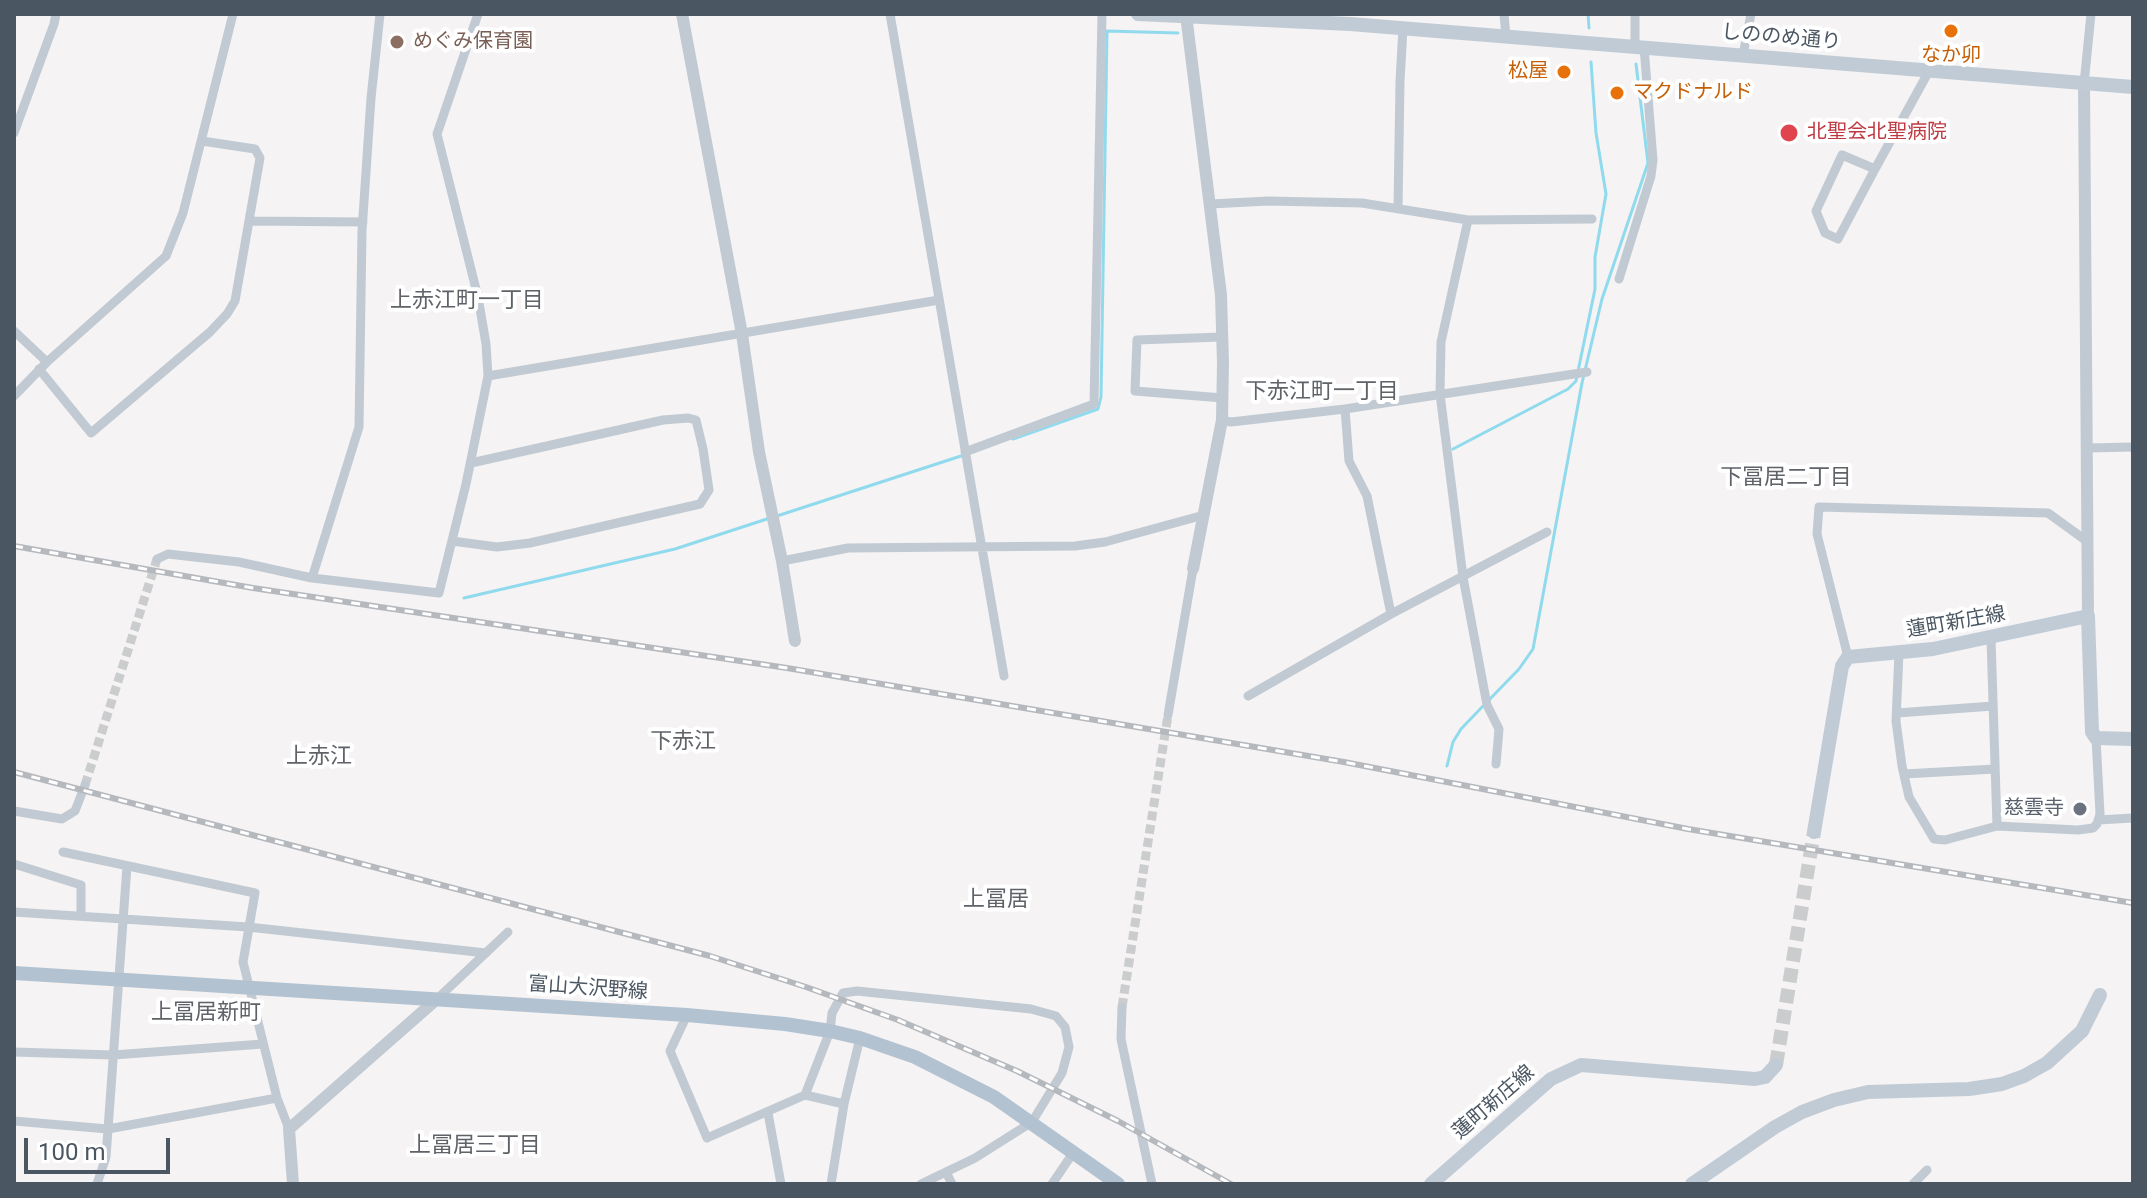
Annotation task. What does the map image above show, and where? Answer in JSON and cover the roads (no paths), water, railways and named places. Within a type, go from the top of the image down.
[{"type":"main road","name":"しののめ通り","points":[[1138,14],[1351,19],[1403,28],[1506,37],[2133,87]]},
{"type":"main road","name":"蓮町新庄線","points":[[1848,657],[1899,653],[1991,639],[2088,616]]},
{"type":"main road","points":[[2088,616],[2092,732],[2096,738],[2133,739]]},
{"type":"main road","points":[[1814,832],[1842,666],[1848,657]]},
{"type":"main road","name":"富山大沢野線","points":[[14,973],[687,1015],[830,1031],[915,1057],[994,1097],[1118,1184]]},
{"type":"main road","points":[[1692,1184],[1775,1127],[1802,1112],[1834,1100],[1868,1092],[1969,1089],[2002,1084],[2024,1076],[2047,1063],[2082,1031],[2100,995]]},
{"type":"main road","name":"蓮町新庄線","points":[[1431,1184],[1551,1079],[1581,1065],[1755,1079],[1765,1077],[1776,1065]]},
{"type":"street","points":[[14,133],[56,14]]},
{"type":"street","points":[[14,396],[43,365],[166,256],[183,213],[233,14]]},
{"type":"street","points":[[312,578],[359,427],[363,222],[380,14]]},
{"type":"street","points":[[157,559],[168,554],[225,561],[312,578],[439,593],[471,463],[488,376],[478,297],[437,134],[478,14]]},
{"type":"street","points":[[682,14],[795,641]]},
{"type":"street","points":[[890,14],[1004,676]]},
{"type":"street","points":[[965,452],[1094,404],[1102,14]]},
{"type":"street","points":[[1504,14],[1506,37]]},
{"type":"street","points":[[1619,279],[1651,176],[1653,160],[1635,14]]},
{"type":"street","points":[[1743,55],[1751,14]]},
{"type":"street","points":[[2088,616],[2084,84],[2091,14]]},
{"type":"street","points":[[1168,715],[1222,420],[1223,398],[1221,295],[1186,15]]},
{"type":"street","points":[[1398,208],[1403,28]]},
{"type":"street","points":[[1875,169],[1842,155],[1816,211],[1825,233],[1838,239],[1929,71]]},
{"type":"street","points":[[14,331],[43,365],[91,433],[210,332],[235,301],[260,158],[255,149],[202,141]]},
{"type":"street","points":[[1211,204],[1312,201],[1398,208],[1430,216],[1468,220],[1592,219]]},
{"type":"street","points":[[1468,220],[1441,342],[1440,394],[1463,577],[1487,705],[1499,729],[1496,764]]},
{"type":"street","points":[[249,221],[363,222]]},
{"type":"street","points":[[488,376],[939,300]]},
{"type":"street","points":[[1222,337],[1137,340],[1135,391],[1223,398]]},
{"type":"street","points":[[1222,420],[1231,422],[1345,409],[1587,372]]},
{"type":"street","points":[[1345,409],[1349,461],[1367,496],[1391,614]]},
{"type":"street","points":[[452,541],[497,547],[530,543],[700,504],[709,490],[696,420],[688,418],[663,420],[471,463]]},
{"type":"street","points":[[2088,448],[2133,447]]},
{"type":"street","points":[[1848,657],[1817,534],[1819,507],[2048,513],[2088,542]]},
{"type":"street","points":[[782,561],[848,548],[1075,546],[1105,542],[1204,515]]},
{"type":"street","points":[[1248,696],[1391,614],[1547,532]]},
{"type":"street","points":[[1991,639],[1997,826]]},
{"type":"street","points":[[1899,653],[1897,713],[1904,774],[1909,797],[1934,839],[1945,840],[1997,826],[2093,828],[2098,820],[2096,738]]},
{"type":"street","points":[[1897,713],[1993,706]]},
{"type":"street","points":[[1904,774],[1995,769]]},
{"type":"street","points":[[14,811],[62,819],[75,811],[85,785]]},
{"type":"street","points":[[2098,820],[2133,818]]},
{"type":"street","points":[[63,852],[255,893],[243,962],[252,988],[277,1098],[289,1129],[293,1184]]},
{"type":"street","points":[[14,864],[81,885],[81,916]]},
{"type":"street","points":[[97,1184],[106,1157],[127,866]]},
{"type":"street","points":[[14,912],[248,927],[486,953]]},
{"type":"street","points":[[289,1129],[508,932]]},
{"type":"street","points":[[805,1095],[830,1031],[832,1013],[843,993],[857,991],[1031,1009],[1056,1016],[1065,1027],[1069,1047],[1062,1073],[1032,1122],[975,1158],[921,1184]]},
{"type":"street","points":[[1122,1007],[1121,1039],[1152,1184]]},
{"type":"street","points":[[687,1015],[670,1051],[707,1138],[805,1095],[844,1104]]},
{"type":"street","points":[[831,1184],[844,1104],[860,1038]]},
{"type":"street","points":[[14,1052],[113,1055],[263,1044]]},
{"type":"street","points":[[14,1121],[108,1129],[277,1098]]},
{"type":"street","points":[[768,1113],[781,1184]]},
{"type":"street","points":[[1052,1184],[1073,1153]]},
{"type":"street","points":[[1913,1184],[1927,1170]]},
{"type":"street","points":[[946,1172],[952,1184]]},
{"type":"waterway","points":[[1588,14],[1589,28]]},
{"type":"waterway","points":[[1013,439],[1098,409],[1101,397],[1107,31],[1178,33]]},
{"type":"waterway","points":[[1453,449],[1568,389],[1576,381],[1595,289],[1595,257],[1606,194],[1596,133],[1591,62]]},
{"type":"waterway","points":[[1489,700],[1519,669],[1533,649],[1582,383],[1602,299],[1648,163],[1636,64]]},
{"type":"waterway","points":[[777,516],[964,455]]},
{"type":"waterway","points":[[464,598],[675,549],[770,518]]},
{"type":"waterway","points":[[1447,766],[1453,742],[1483,706]]},
{"type":"tunnel","points":[[85,785],[157,559]]},
{"type":"tunnel","points":[[1122,1007],[1168,715]]},
{"type":"tunnel","points":[[1776,1065],[1814,832]]},
{"type":"railway","points":[[14,546],[253,588],[787,668],[1344,762],[1688,829],[2133,903]]},
{"type":"railway","points":[[14,772],[710,956],[806,987],[898,1020],[1017,1071],[1118,1121],[1231,1184]]},
{"type":"place","name":"なか卯","points":[[1951,31]]},
{"type":"place","name":"めぐみ保育園","points":[[397,42]]},
{"type":"place","name":"松屋","points":[[1564,72]]},
{"type":"place","name":"マクドナルド","points":[[1617,93]]},
{"type":"place","name":"北聖会北聖病院","points":[[1789,133]]},
{"type":"place","name":"慈雲寺","points":[[2080,809]]},
{"type":"district","name":"上赤江町一丁目","points":[[467,301]]},
{"type":"district","name":"下赤江町一丁目","points":[[1322,392]]},
{"type":"district","name":"下冨居二丁目","points":[[1786,478]]},
{"type":"district","name":"下赤江","points":[[683,742]]},
{"type":"district","name":"上赤江","points":[[319,757]]},
{"type":"district","name":"上冨居","points":[[996,900]]},
{"type":"district","name":"上冨居新町","points":[[206,1013]]},
{"type":"district","name":"上冨居三丁目","points":[[475,1146]]}]
